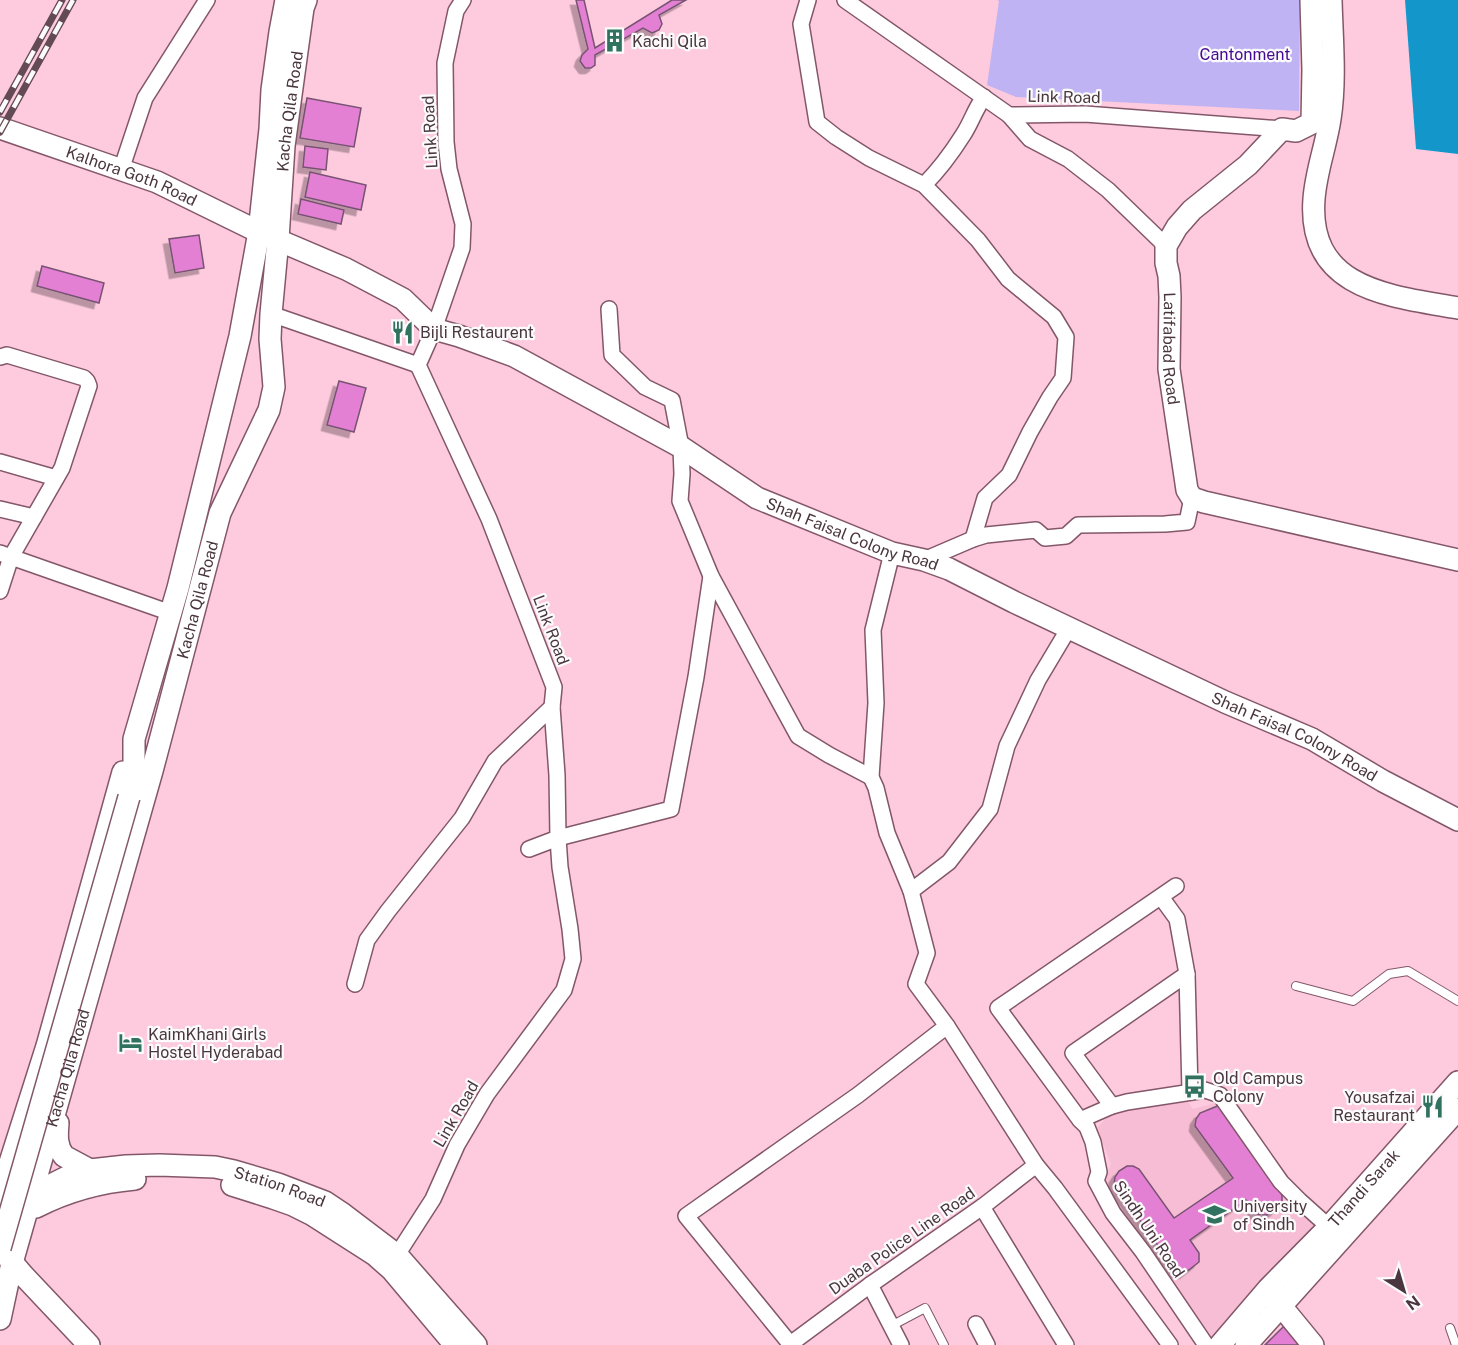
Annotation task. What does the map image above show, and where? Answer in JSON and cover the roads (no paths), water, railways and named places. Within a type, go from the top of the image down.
[{"type":"street","points":[[121,170],[146,98],[207,0]]},
{"type":"street","name":"Kacha Qila Road","points":[[29,1203],[160,740],[220,513],[269,410],[274,387],[270,339],[268,235],[270,129],[272,90],[286,0]]},
{"type":"street","name":"Kacha Qila Road","points":[[268,235],[306,0]]},
{"type":"street","name":"Link Road","points":[[397,1255],[433,1199],[457,1145],[487,1094],[564,990],[573,959],[560,867],[552,707],[554,687],[489,519],[417,365],[434,329],[462,248],[463,224],[449,169],[446,142],[445,63],[456,11],[463,0]]},
{"type":"street","points":[[808,0],[801,24],[817,122],[869,158],[924,185],[978,240],[1008,279],[1054,318],[1066,337],[1063,378],[1030,432],[1008,475],[986,498],[973,539]]},
{"type":"street","name":"Link Road","points":[[845,0],[1009,115],[1085,114],[1282,129]]},
{"type":"street","points":[[1009,115],[1030,139],[1068,159],[1108,190],[1166,246],[1177,227],[1192,210],[1248,165],[1282,129],[1296,131],[1312,123],[1311,0]]},
{"type":"street","points":[[1331,0],[1334,67],[1331,118],[1317,172],[1313,201],[1316,236],[1325,255],[1336,267],[1360,284],[1379,292],[1458,308]]},
{"type":"street","points":[[924,185],[943,165],[964,134],[984,97]]},
{"type":"street","name":"Kalhora Goth Road","points":[[0,128],[157,182],[268,235]]},
{"type":"street","points":[[0,1319],[4,1253],[132,788],[134,738],[171,613],[240,336],[268,235]]},
{"type":"street","name":"Shah Faisal Colony Road","points":[[268,235],[346,269],[403,299],[434,329],[514,356],[681,447],[757,498],[892,553],[924,560],[949,569],[1225,702],[1312,739],[1383,781],[1458,820]]},
{"type":"street","name":"Latifabad Road","points":[[1166,246],[1170,297],[1169,369],[1187,490],[1192,498]]},
{"type":"street","points":[[609,309],[612,355],[645,387],[672,400],[681,447],[680,501],[711,576],[798,736],[871,777]]},
{"type":"street","points":[[271,314],[417,365]]},
{"type":"street","points":[[240,336],[246,346],[253,351],[261,348],[270,339]]},
{"type":"street","points":[[0,357],[7,355],[84,378],[88,386],[62,468],[34,517],[6,555],[0,591]]},
{"type":"street","points":[[0,462],[56,478]]},
{"type":"street","points":[[924,560],[986,535],[1036,530],[1045,538],[1066,536],[1078,525],[1187,522],[1192,498],[1458,560]]},
{"type":"street","points":[[0,509],[34,517]]},
{"type":"street","points":[[892,553],[873,630],[876,703],[871,777],[887,832],[911,891],[927,953],[916,984],[947,1026],[1036,1165],[1170,1345]]},
{"type":"street","points":[[6,555],[171,613]]},
{"type":"street","points":[[529,849],[558,838],[671,809],[696,677],[711,576]]},
{"type":"street","points":[[911,891],[949,862],[990,809],[1007,746],[1038,680],[1069,628]]},
{"type":"street","points":[[355,984],[368,940],[388,911],[462,818],[495,761],[552,707]]},
{"type":"street","name":"Kacha Qila Road","points":[[0,1194],[46,1046],[117,790],[134,738]]},
{"type":"street","points":[[132,788],[160,740]]},
{"type":"street","points":[[1176,886],[1161,897],[1177,919],[1187,974],[1191,1091]]},
{"type":"street","name":"Sindh Uni Road","points":[[1161,897],[998,1008],[1087,1127],[1093,1142],[1099,1172],[1096,1181],[1104,1197],[1206,1345]]},
{"type":"street","points":[[1112,1106],[1073,1053],[1187,974]]},
{"type":"street","points":[[790,1345],[686,1216],[858,1095],[947,1026]]},
{"type":"street","name":"Thandi Sarak","points":[[1246,1345],[1275,1298],[1329,1227],[1458,1082]]},
{"type":"street","points":[[62,1089],[57,1142],[59,1149],[64,1156],[90,1170]]},
{"type":"street","points":[[1080,1120],[1112,1106],[1191,1091],[1205,1090],[1220,1095],[1281,1182],[1329,1227]]},
{"type":"street","name":"Thandi Sarak","points":[[1220,1345],[1275,1298],[1458,1109]]},
{"type":"street","name":"Station Road","points":[[0,1226],[69,1176],[90,1170],[159,1165],[215,1167],[244,1174],[286,1186],[325,1202],[343,1214],[397,1255],[476,1345]]},
{"type":"street","name":"Duaba Police Line Road","points":[[790,1345],[870,1285],[982,1207],[1036,1165]]},
{"type":"street","name":"Station Road","points":[[0,1212],[79,1189],[124,1180],[169,1177],[238,1186],[311,1214],[375,1255],[392,1270],[455,1345]]},
{"type":"street","points":[[4,1253],[29,1203]]},
{"type":"street","points":[[982,1207],[1066,1345]]},
{"type":"street","points":[[4,1253],[89,1345]]},
{"type":"street","points":[[870,1285],[901,1345]]},
{"type":"street","points":[[1275,1298],[1313,1345]]},
{"type":"street","points":[[976,1324],[987,1345]]},
{"type":"lane","points":[[1296,986],[1353,1001],[1389,974],[1408,971],[1458,1001]]},
{"type":"lane","points":[[891,1326],[925,1308],[944,1345]]},
{"type":"lane","points":[[1450,1328],[1456,1345]]},
{"type":"water","points":[[1405,0],[1458,0],[1458,154],[1416,149]]},
{"type":"railway","points":[[0,112],[62,0]]},
{"type":"railway","points":[[0,132],[73,0]]},
{"type":"place","name":"Kachi Qila","points":[[614,41]]},
{"type":"place","name":"Bijli Restaurent","points":[[402,332]]},
{"type":"place","name":"KaimKhani Girls Hostel Hyderabad","points":[[130,1043]]},
{"type":"place","name":"Old Campus Colony","points":[[1195,1087]]},
{"type":"place","name":"Yousafzai Restaurant","points":[[1433,1106]]},
{"type":"place","name":"University of Sindh","points":[[1215,1215]]},
{"type":"park label","name":"Cantonment","points":[[1245,54]]}]
